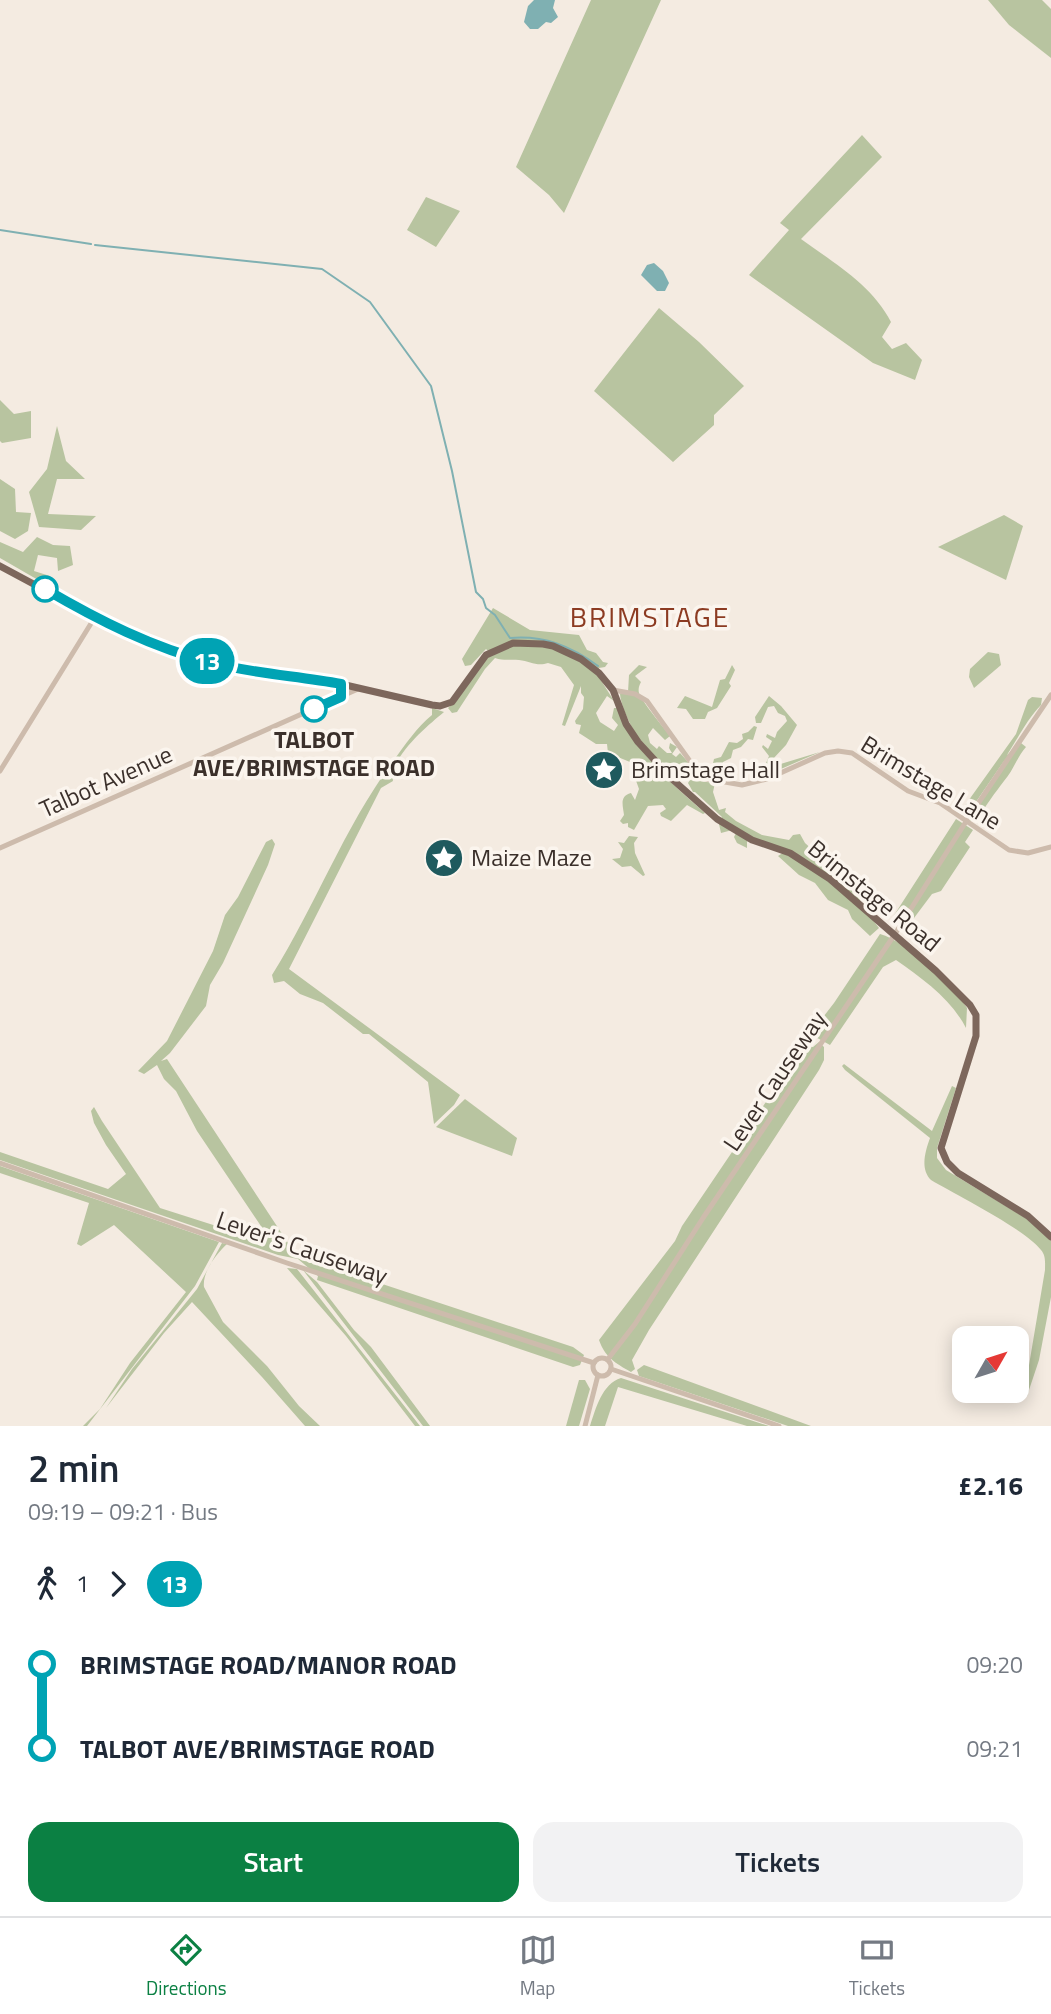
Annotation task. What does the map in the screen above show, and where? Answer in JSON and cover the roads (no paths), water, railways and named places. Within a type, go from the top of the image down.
[{"type":"main road","name":"Brimstage Road","points":[[0,566],[95,617],[164,646],[214,663],[341,684],[432,705],[447,704],[457,698],[486,655],[506,645],[525,642],[554,646],[581,659],[599,673],[612,690],[626,724],[638,742],[672,779],[717,819],[752,841],[790,853],[830,880],[895,934],[971,1005],[975,1015],[976,1036],[941,1148],[947,1162],[958,1173],[1028,1216],[1051,1237]]},
{"type":"street","points":[[0,771],[95,617]]},
{"type":"street","points":[[341,684],[341,697]]},
{"type":"street","name":"Talbot Avenue","points":[[0,848],[361,688]]},
{"type":"street","points":[[612,690],[635,694],[647,701],[702,778]]},
{"type":"street","points":[[967,820],[1051,695]]},
{"type":"street","name":"Brimstage Lane","points":[[672,779],[681,776],[742,785],[767,779],[806,760],[838,751],[852,753],[908,791],[940,803],[998,843],[1016,852],[1028,853],[1051,847]]},
{"type":"street","name":"Lever Causeway","points":[[608,1359],[635,1324],[703,1218],[895,934],[967,820]]},
{"type":"street","name":"Lever's Causeway","points":[[0,1163],[287,1263],[594,1363]]},
{"type":"street","points":[[598,1358],[608,1359],[611,1363],[608,1374],[598,1375],[593,1369],[594,1363],[598,1358]]},
{"type":"street","points":[[611,1369],[779,1426]]},
{"type":"street","points":[[585,1426],[598,1375]]},
{"type":"water","points":[[534,0],[555,0],[553,8],[558,17],[538,29],[530,29],[524,22],[528,6]]},
{"type":"water","points":[[654,263],[663,271],[669,283],[665,291],[657,291],[641,275],[647,265]]},
{"type":"waterway","points":[[0,230],[91,244]]},
{"type":"waterway","points":[[95,245],[322,269],[370,302],[431,386],[452,471],[476,592],[483,599],[486,608],[495,615],[510,638],[534,638],[557,643],[598,666]]},
{"type":"place","name":"TALBOT AVE/BRIMSTAGE ROAD","points":[[314,709]]},
{"type":"place","name":"Brimstage Hall","points":[[604,770]]},
{"type":"place","name":"Maize Maze","points":[[444,858]]},
{"type":"district","name":"BRIMSTAGE","points":[[650,617]]}]
